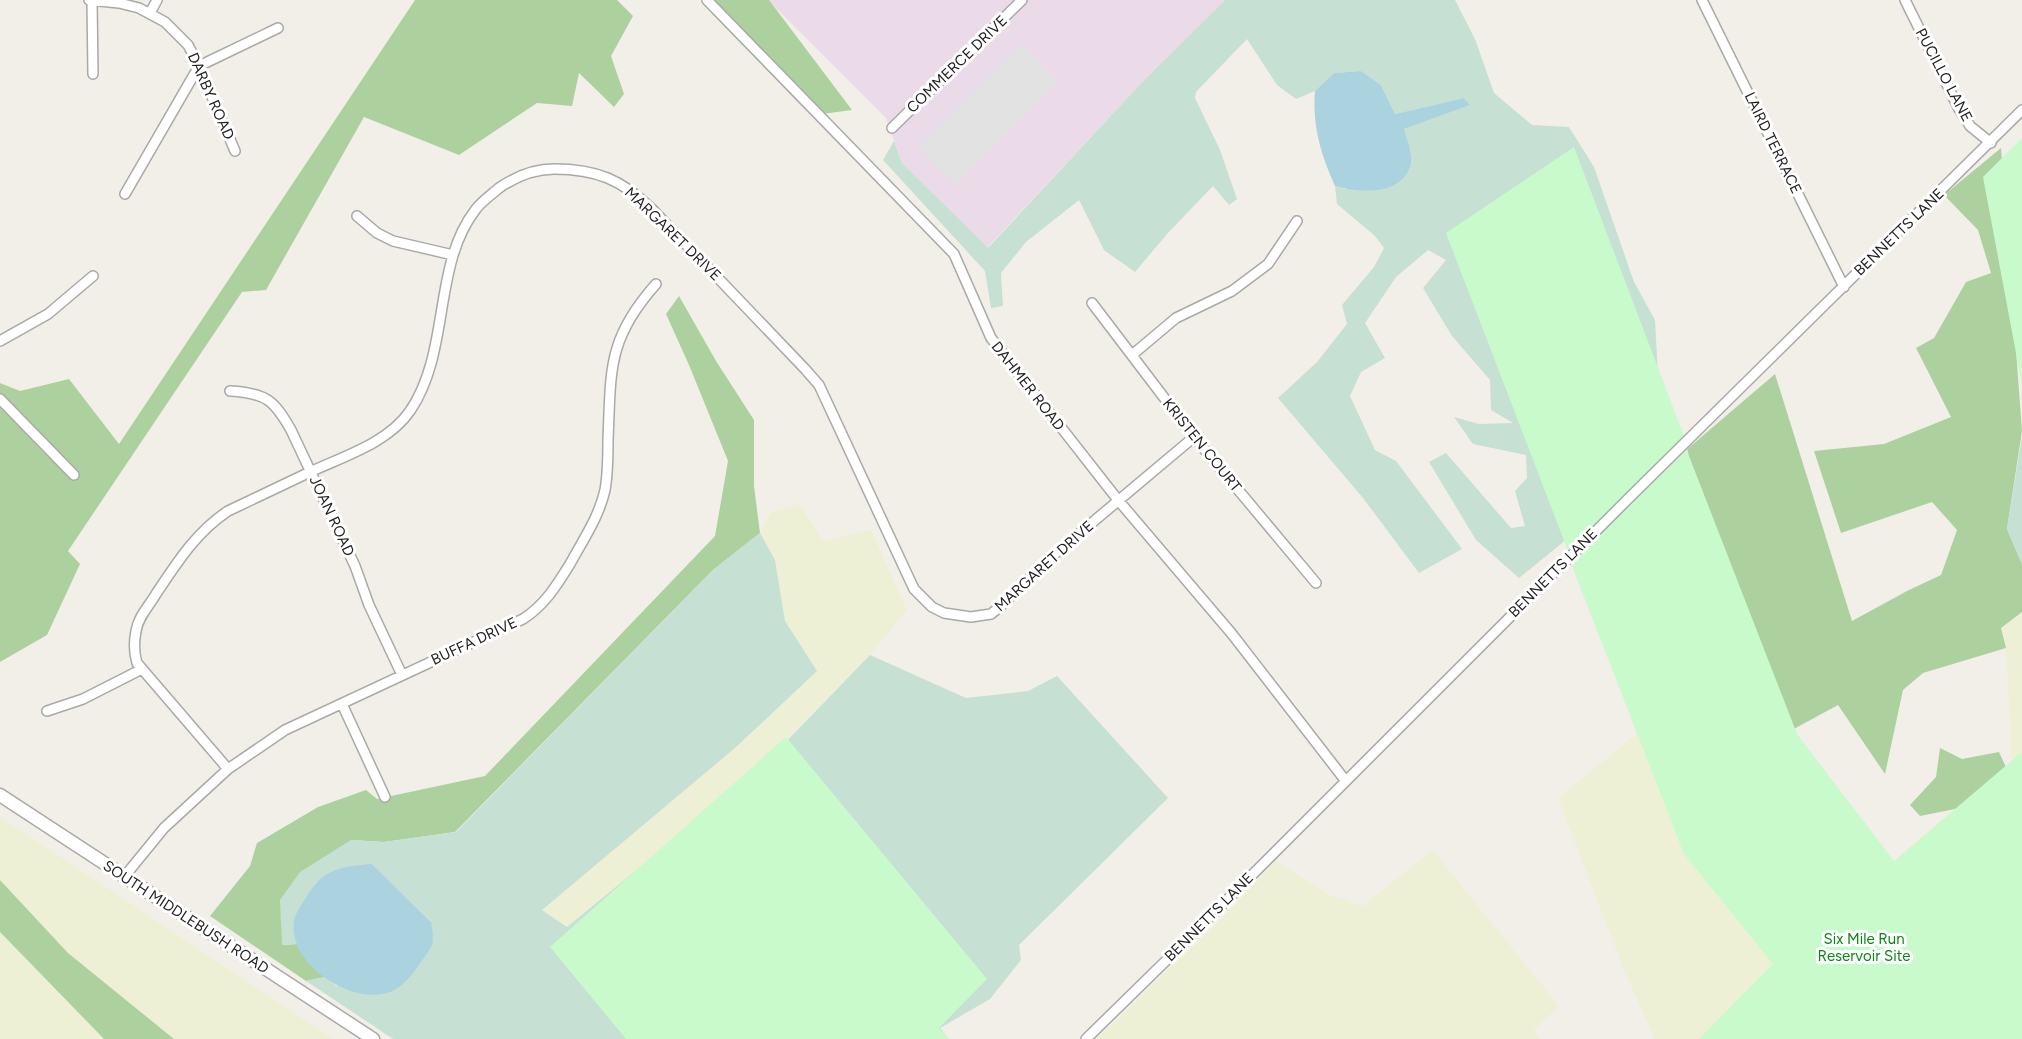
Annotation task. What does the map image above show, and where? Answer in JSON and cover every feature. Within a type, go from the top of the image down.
[{"type":"street","points":[[91,0],[93,74]]},
{"type":"street","name":"DARBY ROAD","points":[[91,0],[119,3],[150,13],[165,22],[188,45],[235,151]]},
{"type":"street","points":[[150,13],[157,0]]},
{"type":"street","name":"DAHMER ROAD","points":[[707,0],[954,254],[991,338],[1118,500],[1232,634],[1345,780]]},
{"type":"street","name":"COMMERCE DRIVE","points":[[892,128],[1022,0]]},
{"type":"street","name":"LAIRD TERRACE","points":[[1702,0],[1844,287]]},
{"type":"street","name":"PUCILLO LANE","points":[[1905,0],[1959,109],[1970,126],[1990,143]]},
{"type":"street","points":[[125,194],[199,66],[278,28]]},
{"type":"street","name":"BENNETTS LANE","points":[[1086,1039],[2022,110]]},
{"type":"street","name":"MARGARET DRIVE","points":[[228,769],[142,669],[135,654],[136,630],[141,617],[184,553],[215,519],[367,446],[390,432],[410,411],[426,381],[433,357],[453,255],[465,226],[485,199],[520,176],[548,169],[586,172],[613,180],[634,193],[797,360],[819,385],[914,589],[932,607],[944,613],[971,617],[991,614],[1050,558],[1194,437]]},
{"type":"street","points":[[357,216],[377,233],[393,241],[453,255]]},
{"type":"street","points":[[1132,356],[1176,318],[1232,291],[1268,264],[1297,221]]},
{"type":"street","points":[[0,341],[48,314],[93,276]]},
{"type":"street","name":"BUFFA DRIVE","points":[[124,877],[164,828],[228,769],[285,730],[523,619],[545,602],[592,526],[605,490],[611,369],[615,349],[632,314],[656,284]]},
{"type":"street","name":"KRISTEN COURT","points":[[1092,303],[1194,437],[1316,583]]},
{"type":"street","name":"JOAN ROAD","points":[[230,391],[265,398],[273,403],[291,430],[355,566],[369,605],[402,675]]},
{"type":"street","points":[[0,399],[74,475]]},
{"type":"street","points":[[47,711],[83,699],[142,669]]},
{"type":"street","points":[[342,704],[385,797]]},
{"type":"street","name":"SOUTH MIDDLEBUSH ROAD","points":[[0,795],[373,1039]]},
{"type":"shaded area","points":[[768,0],[1225,0],[1146,78],[987,248],[902,163],[886,118]]},
{"type":"shaded area","points":[[1022,44],[1058,81],[955,185],[918,148]]},
{"type":"green space","points":[[415,0],[617,0],[633,16],[611,56],[624,94],[614,107],[579,73],[572,106],[537,103],[459,155],[364,117],[266,290],[242,292],[68,551],[80,564],[47,635],[0,662],[0,383],[20,391],[69,379],[119,444]]},
{"type":"green space","points":[[712,0],[769,0],[852,110],[822,114]]},
{"type":"green space","points":[[1225,0],[1455,0],[1475,39],[1494,93],[1532,125],[1569,127],[1594,167],[1634,282],[1655,320],[1659,394],[1632,475],[1561,544],[1519,578],[1476,540],[1429,462],[1446,453],[1511,528],[1525,526],[1515,491],[1527,478],[1526,455],[1473,444],[1454,417],[1479,424],[1513,423],[1491,410],[1490,380],[1452,336],[1423,288],[1446,260],[1428,250],[1396,277],[1365,323],[1385,358],[1361,372],[1350,396],[1375,450],[1396,461],[1462,549],[1419,573],[1363,498],[1278,398],[1317,362],[1347,324],[1342,305],[1374,267],[1384,248],[1375,236],[1337,204],[1335,186],[1345,189],[1411,153],[1404,129],[1469,105],[1464,98],[1395,114],[1381,85],[1361,71],[1334,73],[1315,91],[1296,99],[1277,85],[1247,39],[1196,92],[1195,98],[1220,150],[1237,199],[1229,205],[1213,186],[1167,234],[1135,272],[1104,250],[1079,200],[1026,242],[1001,273],[1003,306],[991,308],[985,271],[883,160],[894,141],[902,163],[988,248],[1146,78]]},
{"type":"green space","points":[[2022,138],[2022,385],[1983,177]]},
{"type":"green space","name":"Six Mile Run Reservoir Site","points":[[1574,147],[1684,436],[1689,456],[1797,734],[1894,861],[2022,752],[2022,1039],[1699,1039],[1773,964],[1684,854],[1446,233]]},
{"type":"green space","points":[[2001,148],[2022,431],[2007,529],[2022,564],[2022,612],[2001,628],[2006,648],[1923,673],[1903,690],[1885,774],[1838,705],[1781,736],[1772,753],[1806,841],[1865,902],[1925,861],[1982,835],[1975,805],[1920,816],[1910,805],[1936,777],[1940,748],[1962,759],[1999,752],[2022,802],[2022,863],[2016,875],[1961,898],[1909,947],[1943,1011],[1935,1026],[1904,1024],[1868,1026],[1817,970],[1788,919],[1775,885],[1714,777],[1695,705],[1638,633],[1603,601],[1578,559],[1679,456],[1775,374],[1852,621],[1941,575],[1957,530],[1932,502],[1841,533],[1814,451],[1884,444],[1951,417],[1916,348],[1934,338],[1966,282],[1991,273],[1978,230],[1944,195]]},
{"type":"green space","points":[[679,296],[716,361],[754,420],[754,486],[760,533],[713,570],[455,832],[384,842],[351,840],[283,945],[297,944],[302,954],[325,977],[306,981],[210,916],[250,866],[257,843],[318,807],[366,790],[377,799],[485,776],[715,536],[728,461],[666,314]]},
{"type":"green space","points":[[2022,436],[2022,564],[2007,529]]},
{"type":"green space","points":[[799,504],[824,541],[871,530],[907,610],[870,655],[731,794],[567,927],[541,910],[735,748],[816,671],[785,621],[775,560],[760,533],[771,512]]},
{"type":"green space","points":[[760,533],[775,560],[785,621],[817,671],[735,748],[542,910],[567,927],[731,793],[775,753],[870,655],[966,698],[1028,691],[1057,676],[1168,798],[1019,945],[1021,960],[990,999],[940,1028],[949,1039],[393,1039],[306,981],[325,977],[337,986],[431,922],[372,864],[294,932],[297,944],[282,945],[280,900],[300,872],[351,840],[384,842],[456,832],[713,570]]},
{"type":"green space","points":[[2022,612],[2022,831],[2014,799],[2006,648],[2001,628]]},
{"type":"green space","points":[[1685,694],[1873,1039],[1655,1039],[1625,973],[1558,798]]},
{"type":"green space","points":[[786,737],[987,979],[939,1028],[949,1039],[626,1039],[550,947]]},
{"type":"green space","points":[[0,816],[334,1039],[174,1039],[68,953],[0,880]]},
{"type":"green space","points":[[1433,850],[1559,1006],[1534,1030],[1540,1039],[1097,1039],[1207,934],[1276,861],[1330,895],[1362,906]]},
{"type":"green space","points":[[0,880],[68,953],[174,1039],[104,1039],[0,932]]},
{"type":"green space","points":[[0,932],[94,1029],[104,1039],[0,1039]]},
{"type":"water","points":[[1361,71],[1381,85],[1395,114],[1464,98],[1470,105],[1404,129],[1411,152],[1410,166],[1398,183],[1378,190],[1356,190],[1335,186],[1316,128],[1315,91],[1334,73]]},
{"type":"water","points":[[372,864],[431,922],[433,937],[429,951],[405,982],[390,992],[375,995],[358,993],[342,987],[326,978],[312,966],[301,952],[295,937],[294,921],[311,890],[324,876],[340,869]]}]
